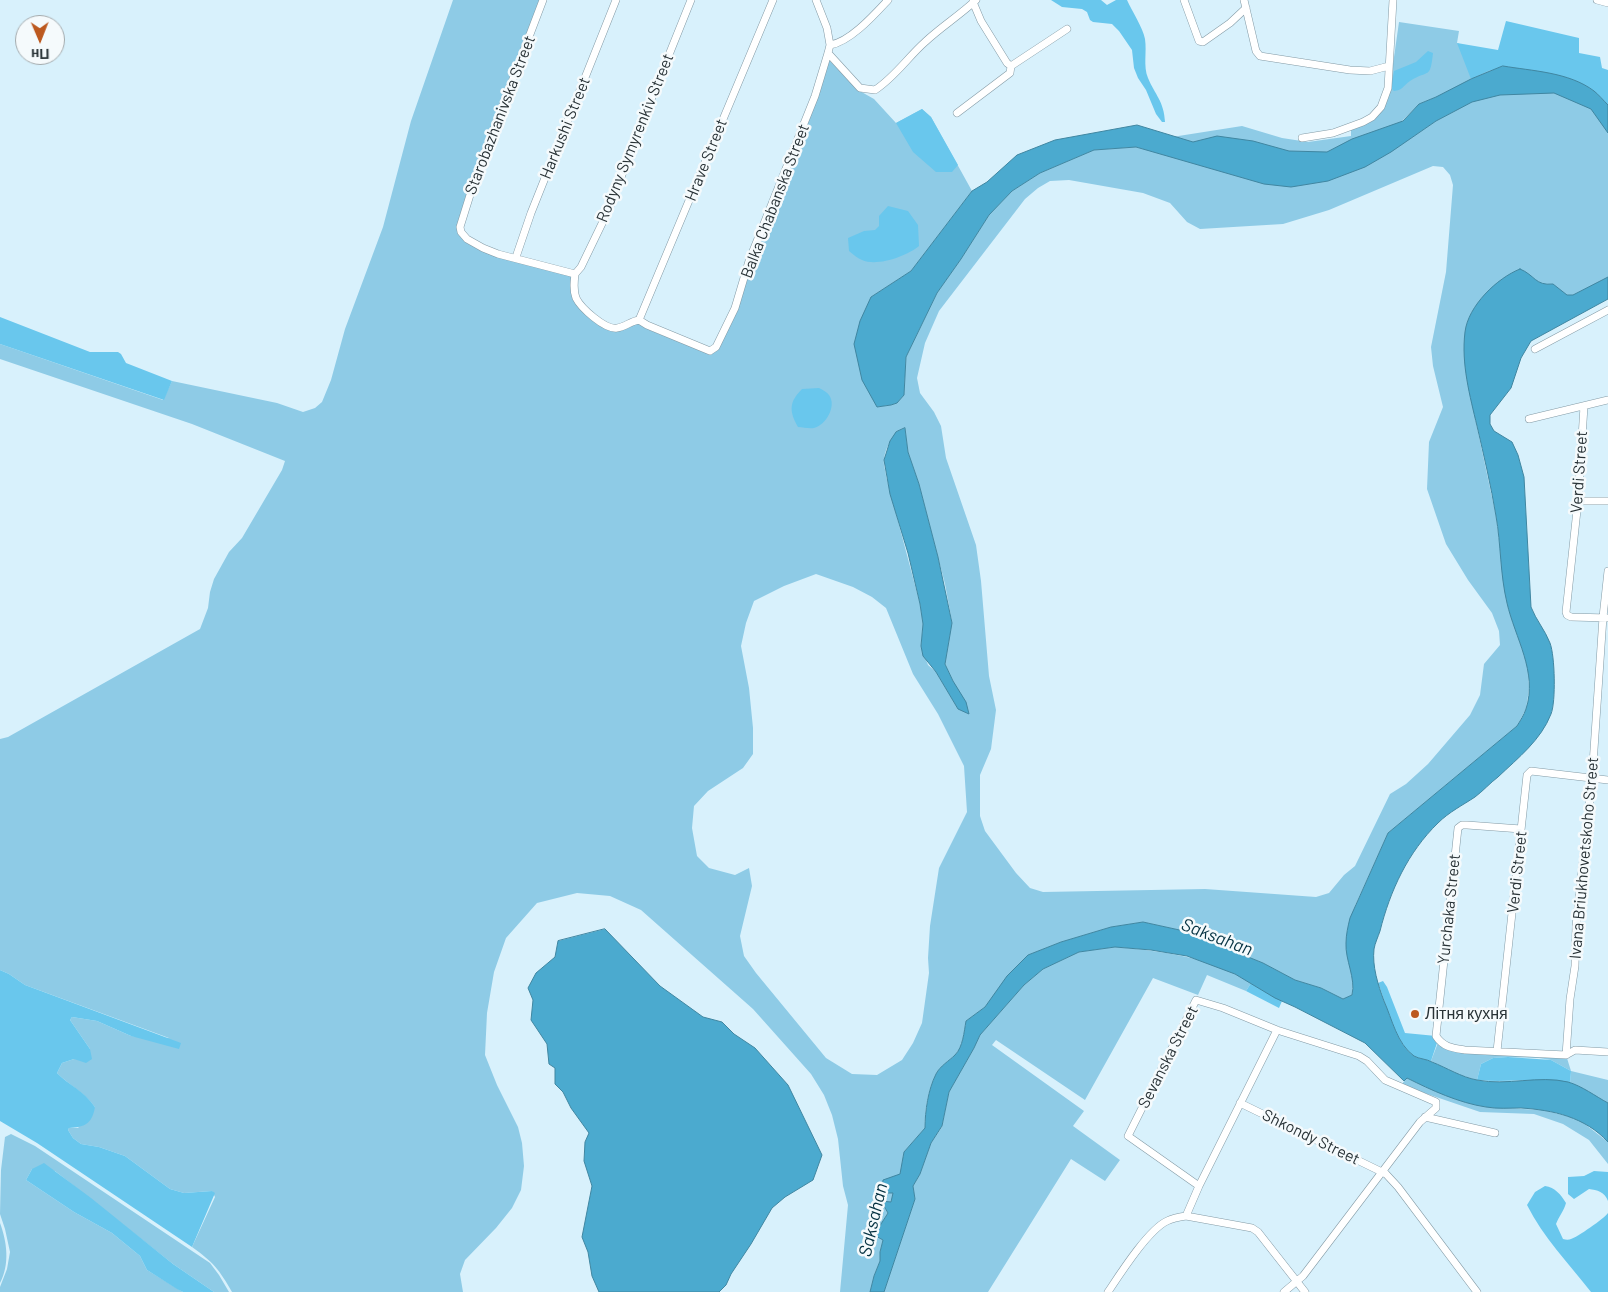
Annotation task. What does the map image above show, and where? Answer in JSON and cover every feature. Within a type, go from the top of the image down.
[{"type":"street","name":"Starobazhanivska Street","points":[[516,257],[498,254],[467,239],[461,232],[461,223],[475,179],[543,0]]},
{"type":"street","name":"Harkushi Street","points":[[516,257],[534,205],[616,0]]},
{"type":"street","name":"Rodyny Symyrenkiv Street","points":[[575,274],[582,267],[609,209],[691,0]]},
{"type":"street","name":"Hrave Street","points":[[639,320],[773,0]]},
{"type":"street","points":[[816,0],[827,28],[829,49],[860,88],[875,90],[900,69],[909,56],[925,41],[975,1],[980,21],[1007,63],[1011,66]]},
{"type":"street","points":[[829,49],[855,31],[888,0]]},
{"type":"street","points":[[1184,0],[1199,41],[1203,42],[1206,42],[1246,8]]},
{"type":"street","points":[[1244,0],[1256,52],[1260,56],[1350,70],[1370,71],[1389,66]]},
{"type":"street","points":[[1302,138],[1333,133],[1363,122],[1372,117],[1381,107],[1388,88],[1393,0]]},
{"type":"street","points":[[1597,0],[1608,3]]},
{"type":"street","points":[[957,112],[1010,73],[1011,66],[1067,29]]},
{"type":"street","name":"Balka Chabanska Street","points":[[639,320],[653,328],[710,351],[716,347],[735,308],[749,261],[816,96],[829,49]]},
{"type":"street","points":[[516,257],[575,274],[574,288],[579,304],[606,325],[617,328],[639,320]]},
{"type":"street","points":[[1535,349],[1608,310]]},
{"type":"street","points":[[1529,419],[1608,400]]},
{"type":"street","name":"Verdi Street","points":[[1584,406],[1578,501],[1566,612],[1571,617],[1605,617]]},
{"type":"street","points":[[1578,501],[1608,502]]},
{"type":"street","name":"Ivana Briukhovetskoho Street","points":[[1566,1055],[1570,999],[1575,966],[1576,926],[1592,779],[1608,571]]},
{"type":"street","name":"Verdi Street","points":[[1497,1051],[1528,772],[1608,780]]},
{"type":"street","name":"Yurchaka Street","points":[[1497,1051],[1448,1047],[1440,1043],[1436,1036],[1458,828],[1462,825],[1467,825],[1521,829]]},
{"type":"street","name":"Sevanska Street","points":[[1199,1186],[1128,1136],[1195,1001],[1203,1001],[1277,1030]]},
{"type":"street","points":[[1186,1216],[1199,1186],[1277,1030]]},
{"type":"street","name":"Shkondy Street","points":[[1277,1030],[1360,1056],[1367,1060],[1385,1080],[1435,1100],[1436,1108],[1426,1117],[1381,1171],[1303,1276],[1284,1292]]},
{"type":"street","points":[[1497,1051],[1566,1055],[1575,1050],[1608,1052]]},
{"type":"street","name":"Shkondy Street","points":[[1240,1104],[1381,1171],[1398,1187],[1477,1292]]},
{"type":"street","points":[[1426,1117],[1495,1133]]},
{"type":"street","points":[[1108,1292],[1148,1238],[1160,1226],[1166,1222],[1186,1216],[1252,1228],[1258,1232],[1305,1292]]},
{"type":"shaded area","points":[[453,0],[543,0],[461,223],[466,241],[568,274],[572,278],[574,297],[605,327],[634,323],[641,324],[659,334],[704,350],[707,354],[711,355],[718,348],[828,59],[858,90],[874,99],[896,123],[922,109],[931,117],[972,191],[911,271],[871,297],[877,407],[897,403],[904,395],[906,357],[937,293],[989,215],[1012,191],[1040,173],[1094,150],[1136,147],[1143,149],[1153,140],[1242,126],[1282,138],[1308,142],[1351,136],[1351,129],[1378,114],[1388,99],[1399,22],[1459,31],[1457,43],[1608,102],[1608,277],[1592,288],[1549,305],[1475,418],[1496,516],[1507,602],[1528,667],[1529,689],[1526,709],[1517,726],[1388,833],[1355,906],[1352,995],[1343,999],[1321,988],[1295,980],[1263,963],[1184,931],[1143,922],[1111,927],[1061,942],[1028,955],[985,1007],[966,1021],[963,1039],[958,1052],[936,1074],[927,1101],[925,1128],[904,1152],[901,1174],[891,1202],[881,1202],[888,1213],[874,1235],[883,1240],[880,1261],[870,1292],[840,1292],[848,1205],[843,1186],[838,1139],[832,1115],[824,1095],[811,1074],[753,1009],[641,910],[610,896],[577,893],[537,903],[506,938],[494,972],[487,1013],[485,1055],[497,1085],[518,1127],[522,1143],[524,1166],[521,1190],[512,1208],[496,1228],[465,1260],[460,1274],[463,1292],[232,1292],[215,1266],[192,1247],[215,1197],[212,1191],[184,1193],[170,1189],[125,1156],[99,1147],[81,1144],[73,1138],[68,1130],[69,1128],[78,1128],[95,1107],[57,1073],[62,1063],[74,1059],[90,1049],[70,1020],[72,1017],[97,1021],[131,1036],[169,1038],[25,985],[0,970],[0,739],[8,737],[200,629],[208,608],[214,579],[229,552],[242,538],[282,470],[285,461],[192,424],[0,359],[0,344],[163,400],[172,381],[277,403],[303,412],[315,408],[322,402],[331,380],[345,329],[383,227],[411,121]],"holes":[[[1436,97],[1467,104],[1436,121],[1411,138],[1402,121],[1419,104]],[[1433,166],[1443,167],[1450,175],[1453,185],[1446,272],[1431,347],[1433,366],[1443,407],[1429,442],[1427,489],[1446,544],[1468,580],[1492,613],[1499,631],[1500,645],[1484,664],[1480,695],[1470,715],[1428,764],[1406,784],[1390,794],[1355,866],[1344,875],[1329,893],[1316,897],[1205,889],[1043,892],[1030,888],[1016,873],[985,831],[980,816],[980,775],[991,749],[996,710],[989,676],[976,545],[946,458],[941,426],[934,412],[920,393],[917,378],[925,343],[939,311],[1025,199],[1050,181],[1069,180],[1143,193],[1170,203],[1187,222],[1200,229],[1283,224],[1329,210]],[[905,428],[908,452],[919,484],[945,584],[952,622],[945,663],[953,681],[958,709],[936,672],[928,665],[921,646],[923,624],[920,604],[886,476],[884,462],[886,450],[894,437]],[[816,574],[853,587],[872,597],[886,608],[913,674],[938,714],[964,766],[967,812],[939,868],[930,926],[929,973],[922,1023],[913,1043],[902,1060],[877,1075],[852,1074],[826,1058],[744,956],[740,936],[752,886],[749,868],[735,875],[709,868],[697,856],[692,828],[694,806],[708,791],[743,768],[753,754],[753,728],[749,688],[741,646],[746,623],[754,601],[784,586]]]},
{"type":"shaded area","points":[[1051,0],[1101,0],[1107,5],[1116,0],[1127,0],[1144,35],[1147,73],[1161,103],[1165,122],[1162,122],[1156,114],[1134,68],[1132,50],[1119,31],[1112,24],[1093,22],[1090,20],[1087,12],[1082,9],[1062,7]]},
{"type":"shaded area","points":[[1506,21],[1579,38],[1579,53],[1600,57],[1602,68],[1608,70],[1608,105],[1592,90],[1572,80],[1490,70],[1471,79],[1457,43],[1498,50]]},
{"type":"shaded area","points":[[1428,51],[1433,53],[1428,73],[1416,77],[1401,89],[1394,91],[1391,88],[1394,71],[1416,62]]},
{"type":"shaded area","points":[[1503,66],[1550,73],[1584,85],[1596,93],[1608,105],[1608,133],[1591,109],[1554,93],[1500,95],[1472,102],[1436,121],[1391,152],[1365,167],[1328,181],[1291,187],[1264,184],[1136,147],[1094,150],[1040,173],[1012,191],[989,215],[937,293],[906,357],[904,395],[897,403],[877,407],[862,380],[854,344],[860,321],[871,297],[911,271],[972,191],[987,182],[1017,155],[1055,140],[1137,125],[1193,142],[1217,136],[1253,141],[1289,151],[1327,152],[1352,139],[1403,121],[1419,104]]},
{"type":"shaded area","points":[[922,109],[931,117],[958,165],[952,172],[936,172],[913,152],[896,123]]},
{"type":"shaded area","points":[[888,206],[908,211],[918,225],[919,246],[900,257],[883,261],[868,262],[860,259],[849,251],[848,238],[864,231],[875,230],[879,226],[879,216]]},
{"type":"shaded area","points":[[1520,269],[1539,282],[1553,284],[1567,295],[1573,295],[1608,277],[1608,299],[1531,341],[1521,358],[1511,388],[1490,415],[1490,424],[1494,431],[1512,442],[1524,477],[1531,607],[1552,649],[1553,708],[1547,723],[1528,748],[1478,795],[1442,819],[1418,846],[1409,859],[1389,901],[1374,947],[1374,962],[1380,989],[1396,1031],[1403,1045],[1414,1056],[1477,1080],[1500,1082],[1557,1080],[1578,1086],[1608,1103],[1608,1142],[1589,1126],[1568,1116],[1533,1109],[1494,1108],[1476,1105],[1445,1095],[1407,1078],[1404,1081],[1365,1043],[1275,998],[1235,974],[1187,956],[1115,947],[1079,952],[1043,969],[1024,985],[980,1035],[949,1092],[942,1126],[931,1143],[920,1174],[913,1186],[915,1199],[884,1292],[870,1292],[880,1261],[883,1240],[874,1235],[888,1213],[881,1201],[891,1202],[893,1193],[882,1193],[883,1180],[900,1174],[904,1152],[925,1128],[933,1080],[940,1068],[958,1052],[963,1039],[966,1021],[985,1007],[1007,976],[1028,955],[1061,942],[1111,927],[1143,922],[1184,931],[1263,963],[1295,980],[1321,988],[1343,999],[1352,995],[1353,982],[1346,949],[1346,937],[1350,918],[1388,833],[1517,726],[1526,709],[1529,695],[1527,668],[1507,603],[1496,516],[1469,392],[1464,356],[1465,332],[1472,312],[1493,286]]},
{"type":"shaded area","points":[[0,317],[90,352],[118,352],[126,363],[172,381],[164,400],[0,344]]},
{"type":"shaded area","points":[[819,388],[827,393],[831,399],[832,404],[829,414],[823,423],[814,428],[798,427],[792,411],[795,398],[802,389]]},
{"type":"shaded area","points":[[905,428],[908,452],[919,484],[938,557],[952,623],[945,664],[966,702],[969,714],[958,709],[936,672],[923,656],[921,646],[923,624],[920,604],[908,553],[890,494],[884,460],[890,441],[896,432]]},
{"type":"shaded area","points":[[605,929],[660,986],[703,1017],[722,1022],[734,1034],[755,1048],[788,1085],[822,1155],[813,1180],[785,1197],[772,1208],[726,1285],[719,1292],[599,1292],[592,1276],[588,1252],[582,1237],[592,1186],[584,1161],[585,1142],[589,1133],[571,1108],[563,1092],[555,1084],[555,1068],[549,1064],[547,1044],[531,1020],[533,1000],[528,988],[536,973],[555,957],[558,941]]},
{"type":"shaded area","points":[[1115,947],[1168,953],[1203,961],[1236,974],[1251,983],[1246,991],[1207,975],[1198,995],[1153,978],[1085,1100],[996,1040],[992,1045],[1084,1111],[1073,1126],[1120,1160],[1105,1181],[1071,1159],[988,1292],[884,1292],[915,1199],[913,1186],[920,1174],[931,1143],[942,1127],[949,1092],[980,1035],[1024,985],[1043,969],[1079,952]]},
{"type":"shaded area","points":[[0,970],[25,985],[181,1043],[179,1049],[131,1036],[97,1021],[72,1017],[70,1020],[90,1049],[92,1059],[86,1063],[74,1059],[62,1063],[57,1073],[86,1096],[95,1107],[94,1113],[87,1124],[69,1128],[68,1130],[73,1138],[81,1144],[99,1147],[125,1156],[170,1189],[184,1193],[212,1191],[215,1193],[192,1247],[37,1143],[0,1121]]},
{"type":"shaded area","points":[[1383,981],[1405,1033],[1436,1036],[1438,1040],[1431,1061],[1416,1057],[1409,1052],[1397,1034],[1378,983]]},
{"type":"shaded area","points":[[1251,983],[1282,1001],[1279,1008],[1246,991]]},
{"type":"shaded area","points":[[1439,1040],[1448,1047],[1566,1055],[1571,1071],[1551,1060],[1539,1058],[1493,1058],[1481,1064],[1477,1080],[1457,1074],[1431,1061]]},
{"type":"shaded area","points":[[1508,1057],[1551,1060],[1571,1071],[1570,1083],[1547,1080],[1477,1080],[1481,1064],[1493,1058]]},
{"type":"shaded area","points":[[1571,1071],[1608,1080],[1608,1103],[1570,1083]]},
{"type":"shaded area","points":[[1407,1078],[1430,1089],[1486,1107],[1542,1110],[1581,1121],[1608,1142],[1608,1164],[1589,1140],[1563,1124],[1534,1114],[1480,1112],[1401,1085]]},
{"type":"shaded area","points":[[11,1134],[35,1146],[210,1263],[229,1292],[214,1292],[173,1264],[55,1171],[32,1169],[26,1180],[74,1212],[112,1233],[140,1256],[147,1270],[183,1292],[0,1292],[10,1252],[0,1214],[1,1170],[5,1137]]},
{"type":"shaded area","points":[[44,1163],[173,1264],[214,1292],[183,1292],[177,1289],[147,1270],[140,1256],[112,1233],[74,1212],[26,1180],[32,1169]]},
{"type":"shaded area","points":[[1594,1171],[1608,1172],[1608,1201],[1603,1194],[1592,1189],[1574,1199],[1568,1194],[1568,1177],[1584,1176]]},
{"type":"shaded area","points":[[1545,1186],[1560,1194],[1566,1203],[1556,1224],[1563,1239],[1569,1240],[1578,1235],[1608,1213],[1608,1292],[1591,1292],[1548,1239],[1533,1217],[1527,1205],[1535,1192]]},
{"type":"shaded area","points":[[0,1223],[4,1238],[6,1261],[0,1283]]},
{"type":"place","name":"Літня кухня","points":[[1415,1014]]},
{"type":"water label","name":"Saksahan","points":[[1217,937]]},
{"type":"water label","name":"Saksahan","points":[[873,1220]]}]
